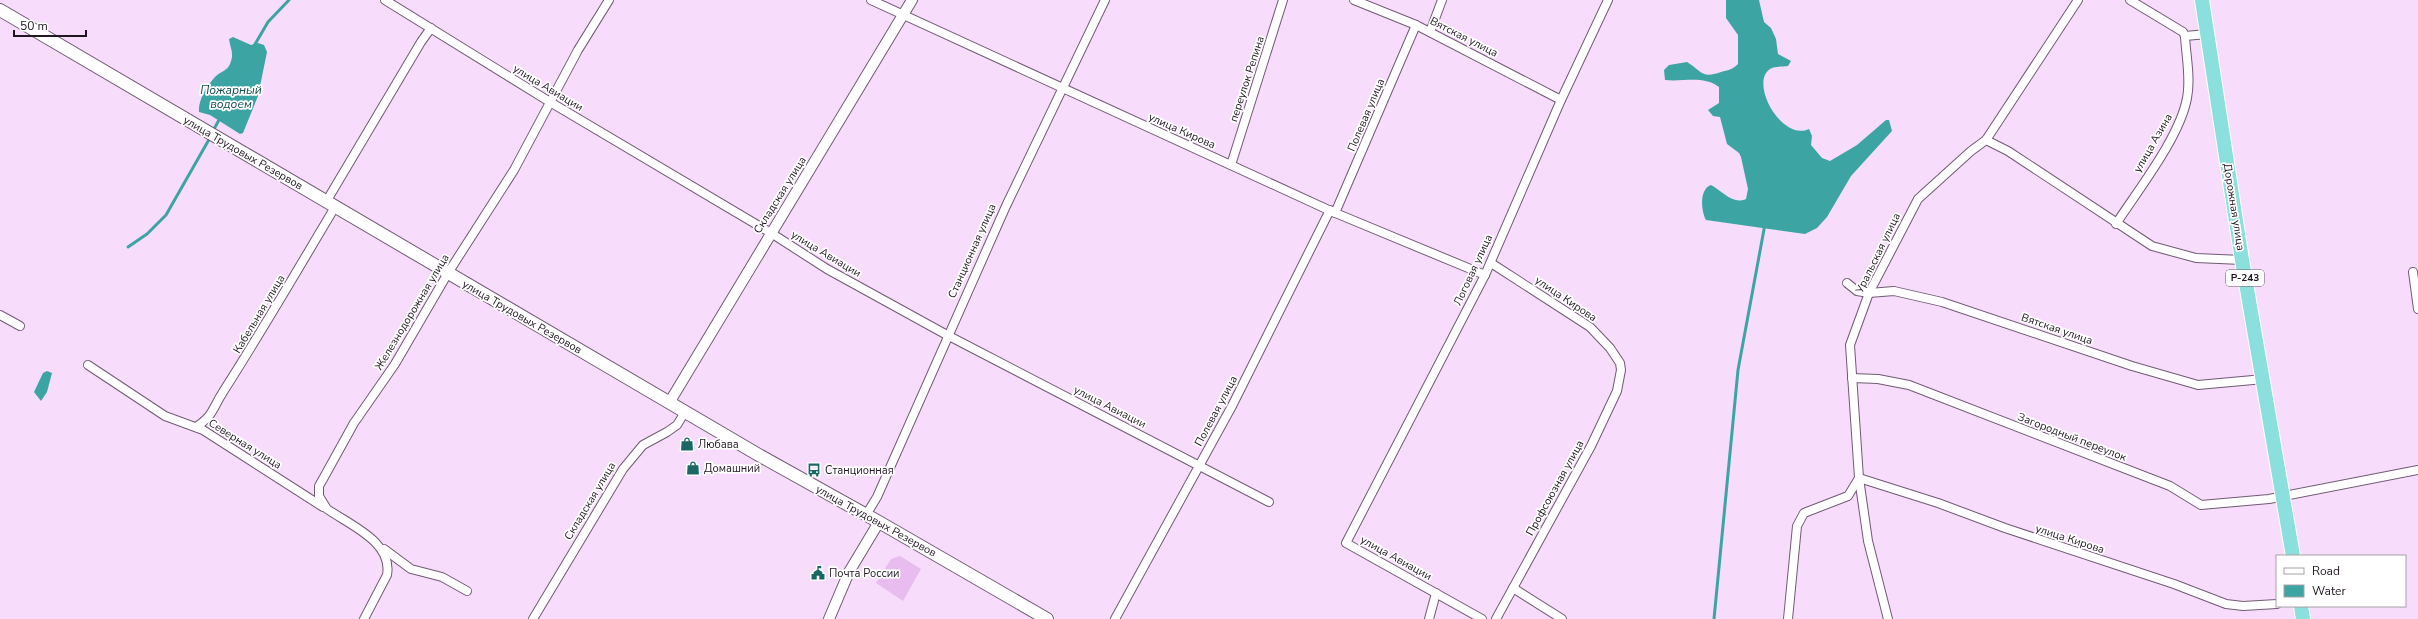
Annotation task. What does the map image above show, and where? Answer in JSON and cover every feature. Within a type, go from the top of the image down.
[{"type":"highway","name":"Дорожная улица","points":[[2202,0],[2242,260],[2264,379],[2293,555]]},
{"type":"highway","points":[[2301,607],[2304,619]]},
{"type":"main road","name":"улица Трудовых Резервов","points":[[0,10],[669,403],[1047,619]]},
{"type":"street","name":"улица Авиации","points":[[385,0],[550,102],[771,233],[827,269],[947,335],[1269,502]]},
{"type":"street","name":"Железнодорожная улица","points":[[364,619],[387,575],[388,568],[385,556],[378,545],[327,509],[318,496],[319,486],[354,423],[395,364],[448,273],[516,165],[578,50],[609,0]]},
{"type":"street","name":"улица Кирова","points":[[871,0],[902,16],[1333,212],[1486,274]]},
{"type":"street","name":"Складская улица","points":[[669,403],[912,0]]},
{"type":"street","name":"Станционная улица","points":[[866,515],[877,497],[947,335],[1006,206],[1105,0]]},
{"type":"street","name":"переулок Репина","points":[[1231,165],[1283,0]]},
{"type":"street","name":"Вятская улица","points":[[1354,0],[1416,25],[1561,100]]},
{"type":"street","points":[[1430,32],[1442,0]]},
{"type":"street","name":"Логовая улица","points":[[1346,543],[1486,274],[1561,100],[1608,0]]},
{"type":"street","name":"Уральская улица","points":[[1888,619],[1868,541],[1859,478],[1850,346],[1869,293],[1918,199],[1971,151],[1986,140],[2078,0]]},
{"type":"street","points":[[2130,0],[2179,29],[2185,36],[2208,34]]},
{"type":"street","name":"Полевая улица","points":[[1115,619],[1199,466],[1333,212],[1416,25]]},
{"type":"street","name":"Кабельная улица","points":[[196,427],[213,412],[223,392],[247,356],[420,42],[431,28]]},
{"type":"street","name":"улица Азина","points":[[2116,224],[2164,148],[2181,115],[2188,92],[2185,36]]},
{"type":"street","points":[[1986,140],[2008,151],[2116,224],[2152,246],[2173,253],[2196,258],[2242,260]]},
{"type":"street","name":"улица Кирова","points":[[1491,263],[1590,327],[1610,348],[1620,363]]},
{"type":"street","points":[[2412,272],[2418,308]]},
{"type":"street","name":"Вятская улица","points":[[1847,283],[1857,291],[1869,293],[1894,290],[1942,302],[2132,366],[2198,385],[2264,379]]},
{"type":"street","points":[[0,314],[20,326]]},
{"type":"street","name":"Профсоюзная улица","points":[[1496,619],[1594,439],[1617,391],[1621,376],[1620,363]]},
{"type":"street","name":"Северная улица","points":[[88,365],[165,416],[180,423],[196,427],[327,509]]},
{"type":"street","name":"Загородный переулок","points":[[1852,378],[1878,379],[1909,386],[2170,486],[2196,504],[2269,499],[2418,470]]},
{"type":"street","name":"Складская улица","points":[[534,619],[623,469],[643,445],[677,425],[685,412]]},
{"type":"street","name":"улица Кирова","points":[[1859,478],[1938,503],[2005,528],[2174,584],[2226,604],[2243,606],[2276,604]]},
{"type":"street","points":[[1788,619],[1797,526],[1804,513],[1848,496],[1859,478]]},
{"type":"street","points":[[829,619],[849,572],[879,522]]},
{"type":"street","name":"улица Авиации","points":[[1346,543],[1482,619]]},
{"type":"street","points":[[378,545],[411,569],[442,577],[467,591]]},
{"type":"street","points":[[1513,588],[1562,619]]},
{"type":"street","name":"улица Авиации","points":[[1429,619],[1436,593]]},
{"type":"shaded area","points":[[900,556],[921,569],[903,601],[876,583],[891,559]]},
{"type":"water","points":[[1726,0],[1759,0],[1764,22],[1771,28],[1776,39],[1778,54],[1791,61],[1788,66],[1770,69],[1765,76],[1763,86],[1766,98],[1779,119],[1789,127],[1799,131],[1809,129],[1812,136],[1811,145],[1822,158],[1830,161],[1857,145],[1886,120],[1889,120],[1892,131],[1851,176],[1827,217],[1817,228],[1805,234],[1706,220],[1704,216],[1702,206],[1703,195],[1707,187],[1711,185],[1732,199],[1746,199],[1748,189],[1741,157],[1739,153],[1727,144],[1720,117],[1713,116],[1708,110],[1719,103],[1719,87],[1713,83],[1700,80],[1665,80],[1664,70],[1669,65],[1687,62],[1702,73],[1709,75],[1730,70],[1738,64],[1738,35],[1726,18]]},
{"type":"water","name":"Пожарный водоем","points":[[233,37],[251,45],[258,43],[264,45],[267,52],[258,96],[243,133],[240,134],[210,115],[199,112],[201,99],[208,86],[216,76],[230,64],[232,50],[229,39]]},
{"type":"water","points":[[47,371],[52,373],[47,392],[41,401],[34,392],[43,373]]},
{"type":"waterway","points":[[254,46],[268,22],[289,0]]},
{"type":"waterway","points":[[213,131],[220,118]]},
{"type":"waterway","points":[[128,247],[147,234],[166,215],[211,136]]},
{"type":"waterway","points":[[1714,619],[1738,370],[1765,224]]},
{"type":"place","name":"Любава","points":[[687,444]]},
{"type":"place","name":"Домашний","points":[[693,468]]},
{"type":"place","name":"Станционная","points":[[814,470]]},
{"type":"place","name":"Почта России","points":[[818,573]]}]
